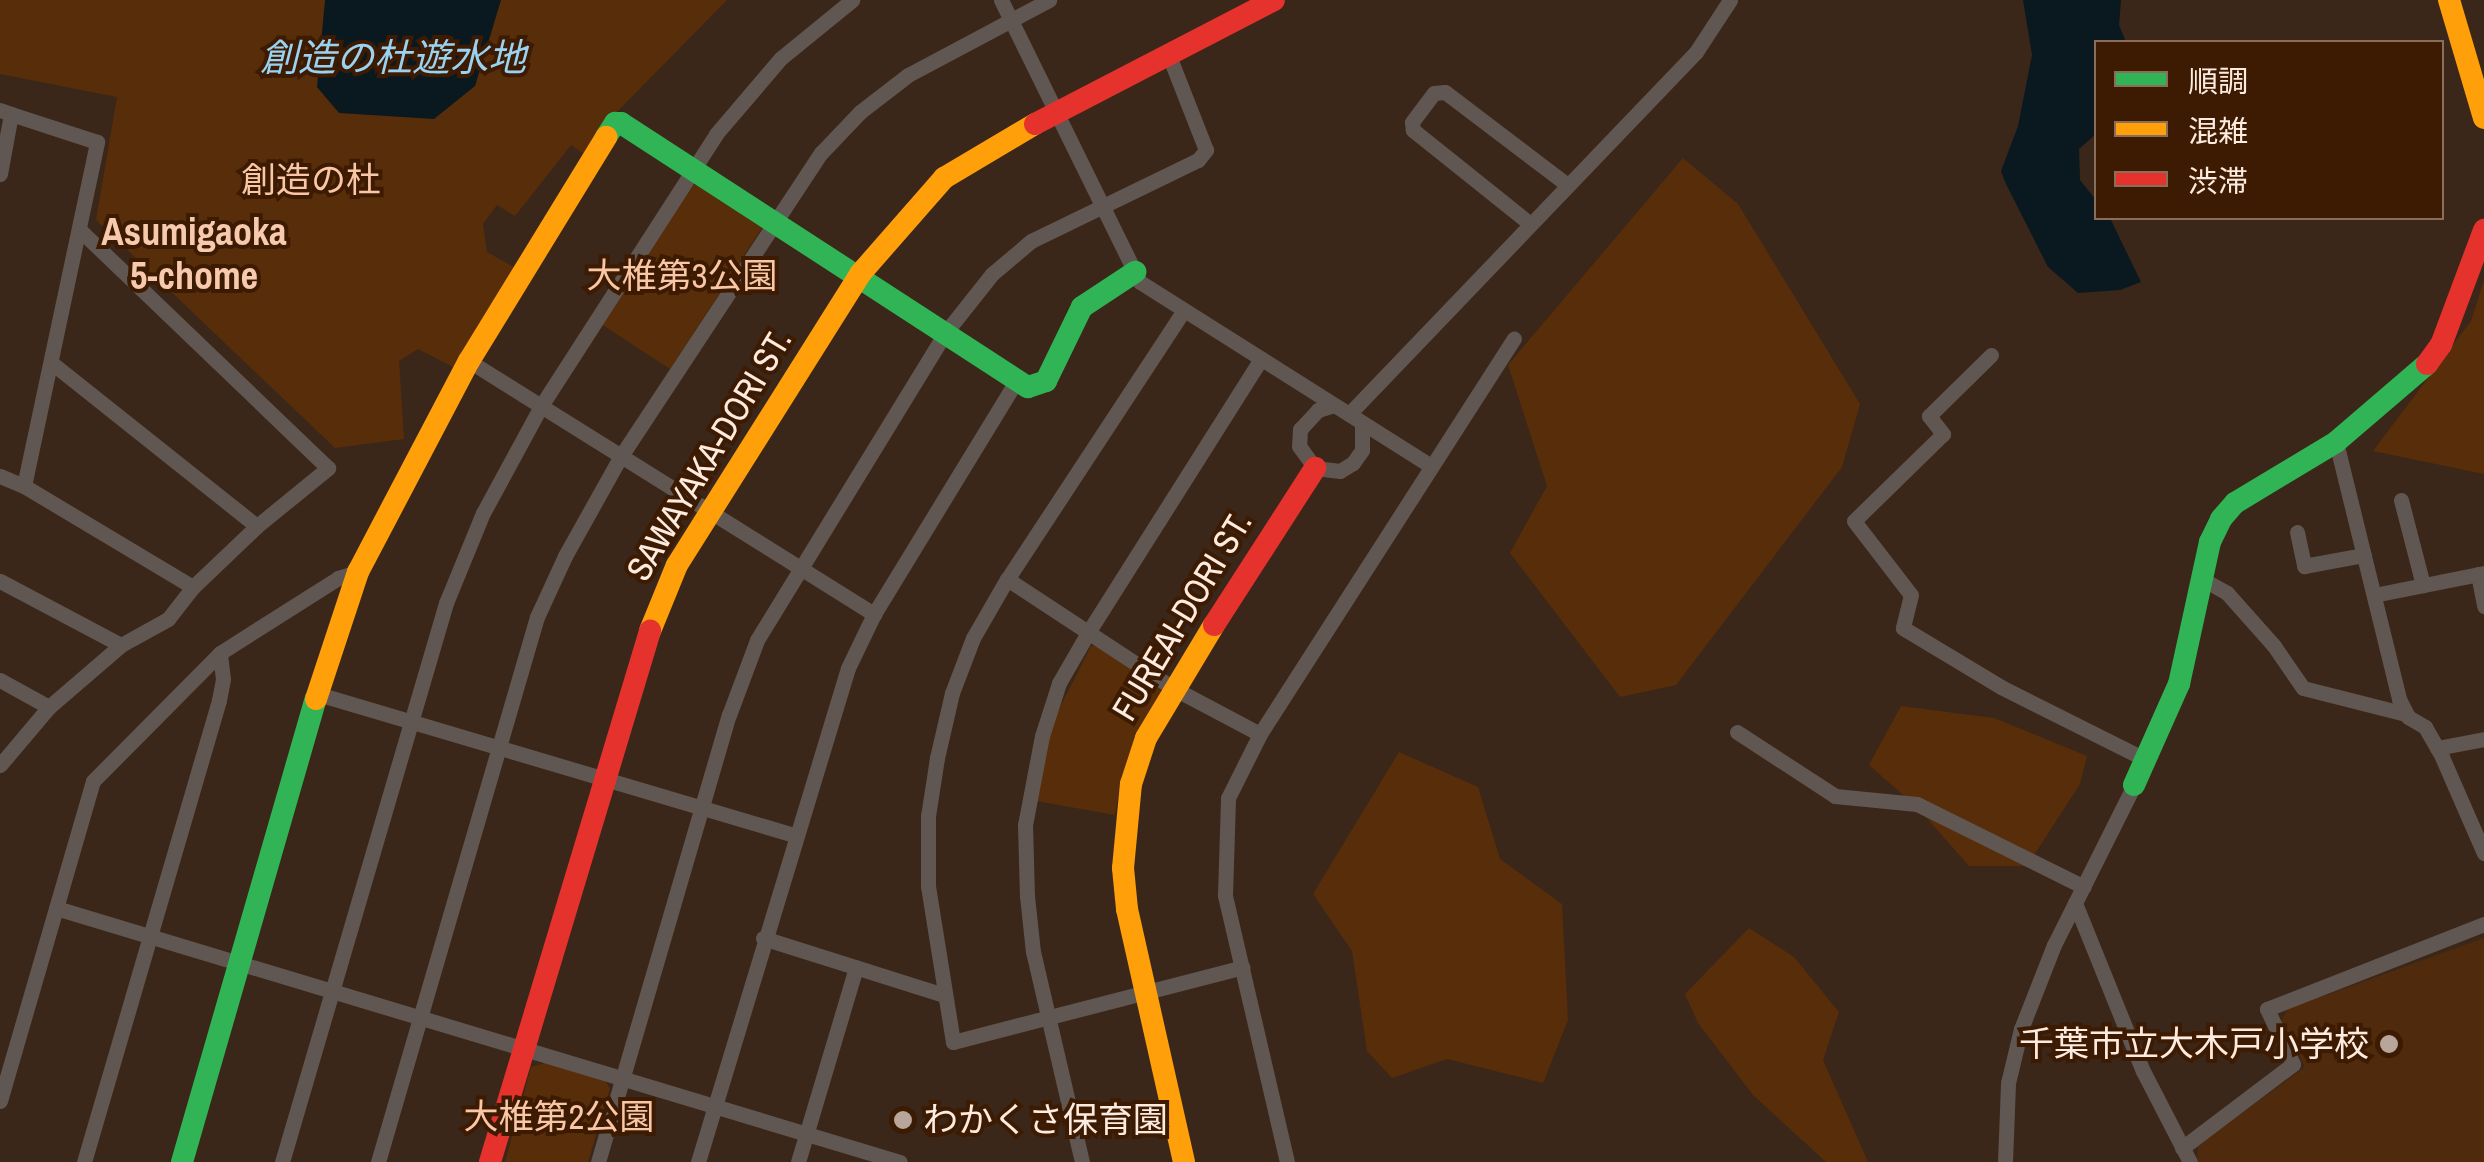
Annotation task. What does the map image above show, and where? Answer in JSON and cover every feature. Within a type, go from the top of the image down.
[{"type":"street","points":[[282,1162],[446,603],[483,513],[540,406],[744,96],[782,58],[852,0]]},
{"type":"street","points":[[1000,0],[1140,282],[1432,466]]},
{"type":"street","points":[[378,1162],[537,617],[564,556],[621,456],[821,152],[860,112],[908,76],[1050,0]]},
{"type":"street","name":"SAWAYAKA-DORI ST.","points":[[490,1162],[653,620],[677,565],[708,512],[860,274],[908,214],[944,178],[988,147],[1274,0]]},
{"type":"street","points":[[1356,418],[1529,223],[1696,52],[1730,0]]},
{"type":"street","points":[[2449,0],[2484,118]]},
{"type":"street","points":[[598,1162],[702,808],[756,640],[946,332],[992,274],[1031,242],[1102,203],[1198,160],[1206,150],[1168,52]]},
{"type":"street","points":[[1529,223],[1413,130],[1412,122],[1434,93],[1445,92],[1566,184]]},
{"type":"street","points":[[0,174],[6,112],[97,142],[53,364],[24,486]]},
{"type":"street","points":[[182,1162],[318,694],[358,572],[470,361],[614,124],[622,123],[1028,386],[1046,381],[1082,308],[1135,272]]},
{"type":"street","points":[[0,765],[49,708],[121,645],[168,619],[194,587],[256,526],[328,468],[80,230]]},
{"type":"street","points":[[2006,1162],[2008,1083],[2021,1029],[2075,903],[2134,785],[2178,684],[2210,542],[2235,504],[2336,442],[2419,375],[2440,345],[2484,230]]},
{"type":"street","points":[[1184,310],[1007,579],[973,638],[952,692],[934,777],[928,886],[953,1042],[1242,966]]},
{"type":"street","points":[[1287,1162],[1226,894],[1228,798],[1260,734],[1514,339]]},
{"type":"street","points":[[1991,355],[1929,416],[1943,434],[1854,521],[1911,594],[1903,628],[2001,686],[2145,759]]},
{"type":"street","points":[[1082,1162],[1033,952],[1025,825],[1042,736],[1059,683],[1089,631],[1261,360]]},
{"type":"street","points":[[470,361],[874,614]]},
{"type":"street","points":[[53,364],[256,526]]},
{"type":"street","points":[[698,1162],[793,835],[848,668],[874,614],[1016,380]]},
{"type":"street","points":[[1334,405],[1318,410],[1300,430],[1299,446],[1314,468],[1340,471],[1354,463],[1362,450],[1356,418]]},
{"type":"street","points":[[2336,442],[2406,714]]},
{"type":"street","name":"FUREAI-DORI ST.","points":[[1184,1162],[1127,909],[1125,827],[1131,784],[1146,738],[1173,688],[1314,468]]},
{"type":"street","points":[[0,476],[24,486],[194,587]]},
{"type":"street","points":[[2401,500],[2423,585]]},
{"type":"street","points":[[2298,532],[2304,566],[2364,555]]},
{"type":"street","points":[[0,1101],[93,781],[220,653],[338,578],[358,572]]},
{"type":"street","points":[[2374,596],[2481,574],[2484,606]]},
{"type":"street","points":[[1007,579],[1173,688],[1260,734]]},
{"type":"street","points":[[2202,580],[2227,593],[2274,646],[2303,688],[2406,714],[2426,727],[2484,853]]},
{"type":"street","points":[[0,581],[121,645]]},
{"type":"street","points":[[84,1162],[219,700],[223,679],[220,653]]},
{"type":"street","points":[[0,680],[49,708]]},
{"type":"street","points":[[318,694],[793,835]]},
{"type":"street","points":[[1737,732],[1835,796],[1917,804],[2084,887]]},
{"type":"street","points":[[2437,748],[2484,738]]},
{"type":"street","points":[[2075,903],[2144,1071],[2186,1155],[2292,1064],[2268,1009],[2484,924]]},
{"type":"street","points":[[56,908],[899,1162]]},
{"type":"street","points":[[763,938],[944,995]]},
{"type":"street","points":[[798,1162],[856,967]]},
{"type":"shaded area","name":"千葉市立大木戸小学校","points":[[2484,938],[2484,1162],[2197,1162],[2198,1145],[2305,1067],[2281,1021],[2288,1009]]},
{"type":"green space","name":"創造の杜","points":[[0,0],[727,0],[610,119],[588,157],[571,145],[515,216],[497,205],[483,224],[487,252],[519,270],[457,369],[418,349],[399,361],[404,439],[335,448],[96,220],[117,97],[0,74]]},
{"type":"green space","points":[[1683,158],[1738,204],[1860,404],[1842,467],[1676,685],[1620,697],[1510,553],[1547,486],[1508,365]]},
{"type":"green space","name":"大椎第3公園","points":[[705,182],[759,216],[762,228],[670,369],[601,324],[691,186]]},
{"type":"green space","points":[[2484,280],[2484,474],[2373,451],[2471,321]]},
{"type":"green space","points":[[1099,645],[1158,681],[1161,691],[1120,784],[1115,815],[1036,801],[1053,721],[1091,646]]},
{"type":"green space","points":[[1901,706],[1994,718],[2087,756],[2080,784],[2027,866],[1969,866],[1917,807],[1869,765]]},
{"type":"green space","points":[[1399,752],[1478,787],[1500,859],[1562,904],[1568,1020],[1543,1083],[1447,1059],[1392,1078],[1367,1051],[1352,951],[1313,894]]},
{"type":"green space","points":[[1749,928],[1794,957],[1839,1012],[1823,1060],[1868,1162],[1826,1162],[1753,1095],[1698,1023],[1685,994]]},
{"type":"green space","name":"大椎第2公園","points":[[545,1063],[605,1081],[610,1088],[588,1162],[505,1162],[531,1067]]},
{"type":"water","name":"創造の杜遊水地","points":[[325,0],[501,0],[475,86],[434,119],[339,113],[317,87]]},
{"type":"water","points":[[2023,0],[2121,0],[2119,25],[2125,40],[2094,40],[2094,136],[2079,149],[2080,180],[2094,198],[2094,220],[2111,220],[2141,282],[2120,290],[2078,293],[2048,267],[2006,184],[2001,171],[2018,126],[2032,55]]},
{"type":"traffic: fast","points":[[606,137],[615,123],[621,123],[1028,387],[1046,381],[1082,307],[1135,272]]},
{"type":"traffic: fast","points":[[2134,785],[2179,684],[2210,542],[2221,519],[2235,503],[2336,442],[2427,364]]},
{"type":"traffic: fast","points":[[182,1162],[316,699]]},
{"type":"traffic: slow","points":[[2449,0],[2484,118]]},
{"type":"traffic: slow","points":[[650,631],[677,565],[860,274],[944,178],[1035,124]]},
{"type":"traffic: slow","points":[[316,699],[358,572],[469,361],[606,137]]},
{"type":"traffic: slow","points":[[1184,1162],[1127,909],[1123,868],[1131,784],[1146,738],[1214,625]]},
{"type":"traffic: jam","points":[[1035,124],[1274,0]]},
{"type":"traffic: jam","points":[[2427,364],[2441,345],[2484,230]]},
{"type":"traffic: jam","points":[[1214,625],[1315,468]]},
{"type":"traffic: jam","points":[[490,1162],[650,631]]},
{"type":"place","name":"千葉市立大木戸小学校","points":[[2389,1044]]},
{"type":"place","name":"わかくさ保育園","points":[[903,1120]]},
{"type":"district","name":"Asumigaoka 5-chome","points":[[194,254]]}]
